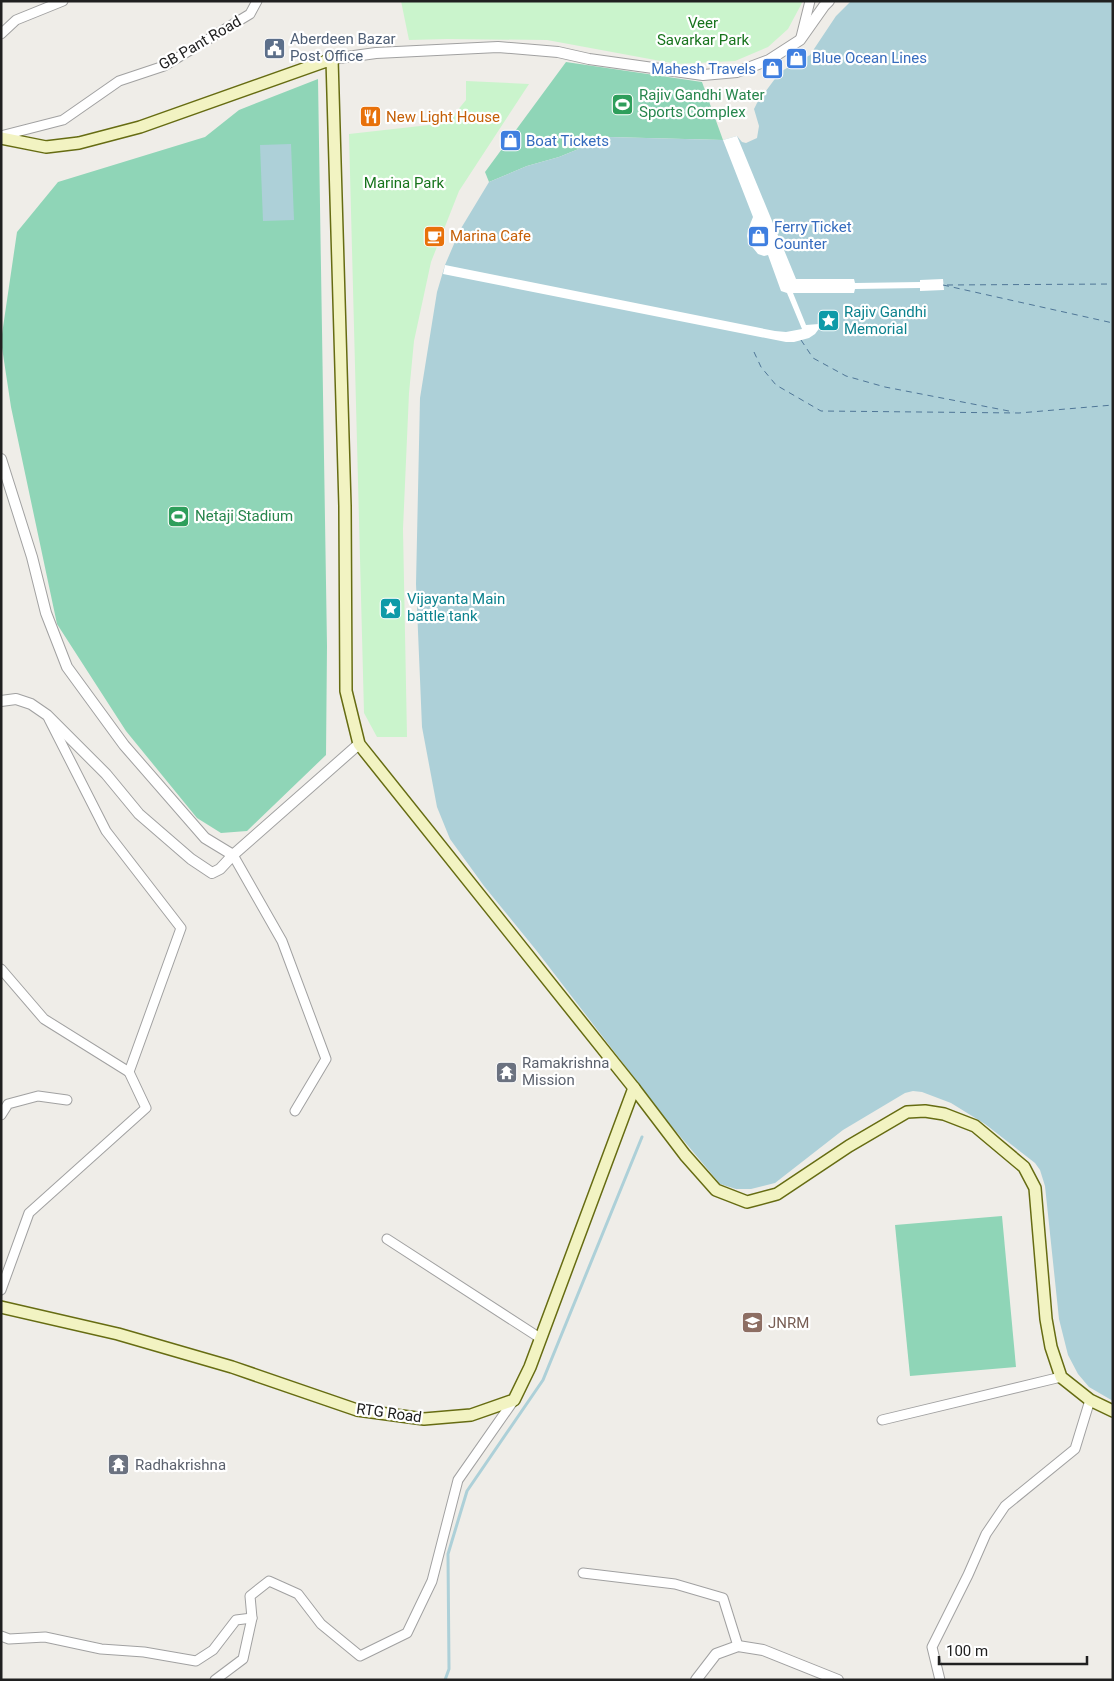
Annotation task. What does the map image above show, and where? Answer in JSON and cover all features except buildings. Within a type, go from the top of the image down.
[{"type":"main road","points":[[1,137],[46,147],[79,143],[140,127],[332,59],[345,506],[346,691],[360,744],[634,1088],[685,1155],[716,1190],[747,1202],[778,1194],[849,1146],[907,1112],[924,1111],[944,1114],[975,1126],[1024,1167],[1035,1188],[1046,1319],[1051,1347],[1061,1377],[1090,1400],[1113,1411]]},
{"type":"main road","points":[[514,1400],[530,1367],[634,1088]]},
{"type":"main road","name":"RTG Road","points":[[1,1308],[118,1334],[185,1353],[357,1410],[424,1419],[471,1415],[514,1400]]},
{"type":"street","points":[[1,34],[16,20],[63,1]]},
{"type":"street","name":"GB Pant Road","points":[[1,137],[63,120],[120,81],[164,66],[250,14],[257,1]]},
{"type":"street","points":[[800,40],[810,1]]},
{"type":"street","points":[[332,59],[376,53],[498,47],[558,52],[589,59],[703,75],[737,72],[769,60],[800,40],[829,1]]},
{"type":"street","points":[[1,459],[32,557],[46,613],[67,667],[124,745],[206,838],[232,855],[282,941],[326,1059],[294,1111]]},
{"type":"street","points":[[1,701],[16,699],[31,704],[47,714],[106,774],[140,814],[191,859],[212,873],[220,870],[232,855],[360,744]]},
{"type":"street","points":[[47,714],[106,831],[181,928],[129,1072]]},
{"type":"street","points":[[1,969],[44,1019],[129,1072],[146,1108],[29,1214],[1,1290]]},
{"type":"street","points":[[1,1115],[8,1104],[38,1096],[67,1100]]},
{"type":"street","points":[[387,1239],[540,1338]]},
{"type":"street","points":[[882,1420],[1061,1377]]},
{"type":"street","points":[[215,1680],[242,1659],[252,1618],[250,1596],[269,1580],[298,1594],[322,1624],[360,1656],[407,1633],[432,1581],[458,1480],[514,1400]]},
{"type":"street","points":[[940,1680],[932,1647],[986,1534],[1005,1506],[1075,1449],[1090,1400]]},
{"type":"street","points":[[583,1573],[675,1584],[723,1598],[738,1646]]},
{"type":"street","points":[[1,1636],[9,1639],[45,1637],[101,1649],[144,1652],[196,1661],[213,1650],[236,1620],[252,1618]]},
{"type":"street","points":[[696,1680],[716,1654],[738,1646],[762,1650],[838,1680]]},
{"type":"green space","name":"Veer Savarkar Park","points":[[401,1],[803,1],[788,29],[768,47],[735,61],[677,64],[547,40],[409,40]]},
{"type":"green space","name":"Rajiv Gandhi Water Sports Complex","points":[[566,62],[702,82],[723,140],[608,137],[559,157],[527,166],[489,182],[485,172]]},
{"type":"green space","name":"Netaji Stadium","points":[[318,79],[327,646],[326,755],[247,831],[221,833],[197,818],[126,731],[57,624],[11,407],[1,341],[17,232],[58,182],[205,137],[239,110]]},
{"type":"green space","name":"Marina Park","points":[[466,81],[529,84],[459,191],[431,262],[414,341],[409,393],[403,529],[407,737],[377,737],[364,713],[349,134],[447,123],[466,100]]},
{"type":"green space","points":[[1002,1216],[1016,1367],[910,1376],[895,1225]]},
{"type":"water","points":[[851,1],[1113,1],[1113,1401],[1089,1387],[1078,1374],[1068,1355],[1059,1319],[1045,1186],[1040,1170],[1035,1163],[985,1124],[951,1103],[922,1092],[913,1091],[905,1093],[843,1130],[775,1183],[751,1189],[736,1189],[720,1184],[669,1123],[536,950],[484,886],[450,839],[437,807],[422,727],[416,584],[420,398],[437,292],[445,265],[460,230],[489,182],[527,166],[559,157],[608,137],[723,140],[737,136],[742,142],[746,143],[757,138],[759,126],[754,109],[757,103],[780,72],[810,55],[836,16]]},
{"type":"water","points":[[291,144],[294,220],[263,221],[260,145]]},
{"type":"pier","points":[[737,136],[796,279],[854,279],[855,283],[920,282],[920,280],[943,279],[944,290],[920,291],[920,288],[855,289],[854,293],[793,293],[806,325],[819,324],[821,317],[828,313],[833,315],[836,323],[830,330],[824,329],[821,326],[809,338],[786,342],[443,274],[445,265],[775,331],[786,332],[802,329],[787,293],[781,291],[768,255],[758,254],[749,243],[747,236],[753,217],[723,140]]},
{"type":"waterway","points":[[445,1680],[449,1669],[448,1554],[467,1491],[543,1380],[642,1137]]},
{"type":"ferry route","points":[[947,285],[1113,284]]},
{"type":"ferry route","points":[[943,285],[1113,323]]},
{"type":"ferry route","points":[[801,340],[813,358],[846,376],[885,387],[1014,412]]},
{"type":"ferry route","points":[[754,352],[761,367],[776,385],[821,411],[1019,413],[1113,405]]},
{"type":"place","name":"Aberdeen Bazar Post Office","points":[[274,48]]},
{"type":"place","name":"Blue Ocean Lines","points":[[796,58]]},
{"type":"place","name":"Mahesh Travels","points":[[772,69]]},
{"type":"place","name":"Rajiv Gandhi Water Sports Complex","points":[[623,104]]},
{"type":"place","name":"New Light House","points":[[370,117]]},
{"type":"place","name":"Boat Tickets","points":[[510,141]]},
{"type":"place","name":"Marina Cafe","points":[[434,236]]},
{"type":"place","name":"Ferry Ticket Counter","points":[[758,236]]},
{"type":"place","name":"Rajiv Gandhi Memorial","points":[[828,321]]},
{"type":"place","name":"Netaji Stadium","points":[[179,516]]},
{"type":"place","name":"Vijayanta Main battle tank","points":[[391,608]]},
{"type":"place","name":"Ramakrishna Mission","points":[[506,1072]]},
{"type":"place","name":"JNRM","points":[[752,1323]]},
{"type":"place","name":"Radhakrishna","points":[[119,1465]]}]
